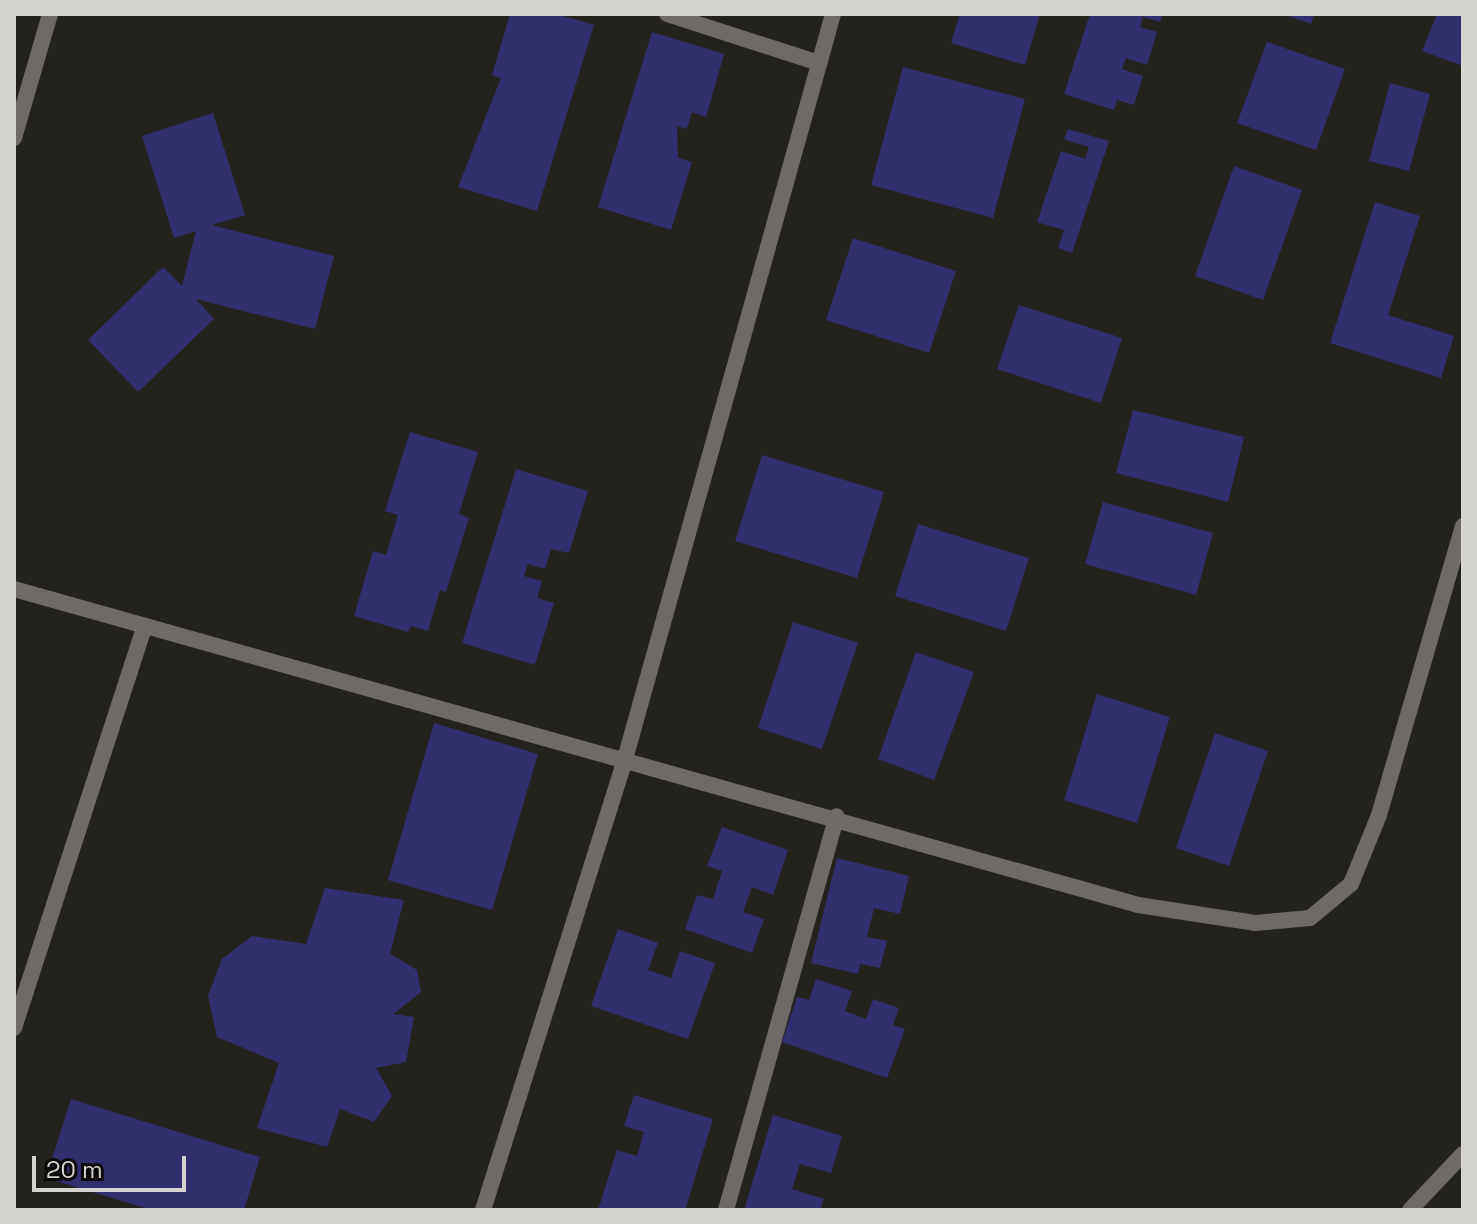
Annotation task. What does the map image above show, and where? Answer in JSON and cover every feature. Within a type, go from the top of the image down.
[{"type":"street","points":[[14,138],[50,14]]},
{"type":"street","points":[[667,14],[819,63]]},
{"type":"street","points":[[483,1210],[625,759],[833,14]]},
{"type":"street","points":[[14,589],[837,816],[1138,905],[1255,923],[1310,918],[1351,884],[1379,815],[1463,526]]},
{"type":"street","points":[[14,1028],[145,626]]},
{"type":"street","points":[[726,1210],[837,816]]},
{"type":"street","points":[[1410,1210],[1463,1154]]},
{"type":"building","points":[[510,14],[557,14],[594,25],[537,211],[458,187],[501,78],[492,75]]},
{"type":"building","points":[[960,14],[1040,14],[1025,65],[951,43]]},
{"type":"building","points":[[1090,14],[1163,14],[1160,22],[1143,17],[1140,27],[1157,32],[1147,65],[1126,58],[1122,69],[1143,76],[1134,105],[1117,100],[1114,110],[1064,94]]},
{"type":"building","points":[[1283,14],[1314,14],[1311,24]]},
{"type":"building","points":[[1437,14],[1463,14],[1463,66],[1422,51]]},
{"type":"building","points":[[652,32],[724,54],[706,117],[692,112],[687,129],[677,126],[678,158],[692,162],[671,230],[598,207]]},
{"type":"building","points":[[1267,42],[1345,69],[1316,150],[1237,123]]},
{"type":"building","points":[[903,67],[1025,99],[993,218],[871,185]]},
{"type":"building","points":[[1390,83],[1430,94],[1409,171],[1369,161]]},
{"type":"building","points":[[213,113],[245,215],[212,225],[334,256],[315,329],[196,299],[214,319],[138,392],[88,340],[163,267],[182,286],[196,231],[174,238],[142,136]]},
{"type":"building","points":[[1068,129],[1109,141],[1072,253],[1058,248],[1064,230],[1037,222],[1061,151],[1085,159],[1089,147],[1064,139]]},
{"type":"building","points":[[1234,166],[1302,190],[1263,300],[1195,276]]},
{"type":"building","points":[[1375,202],[1420,216],[1388,315],[1454,336],[1441,378],[1330,343]]},
{"type":"building","points":[[853,238],[956,271],[929,353],[826,320]]},
{"type":"building","points":[[1019,305],[1122,338],[1101,403],[997,369]]},
{"type":"building","points":[[1133,410],[1244,437],[1228,502],[1116,473]]},
{"type":"building","points":[[410,432],[478,452],[459,514],[469,518],[446,592],[440,590],[428,631],[411,626],[408,632],[354,616],[373,551],[386,555],[398,515],[385,511]]},
{"type":"building","points":[[762,455],[884,492],[857,578],[735,541]]},
{"type":"building","points":[[516,469],[588,491],[569,553],[551,549],[545,569],[528,564],[524,576],[542,581],[537,598],[554,603],[535,665],[462,643]]},
{"type":"building","points":[[1103,502],[1213,533],[1196,595],[1085,564]]},
{"type":"building","points":[[918,524],[1029,558],[1006,631],[895,596]]},
{"type":"building","points":[[793,622],[858,643],[822,749],[758,728]]},
{"type":"building","points":[[916,652],[974,672],[934,780],[878,759]]},
{"type":"building","points":[[1097,694],[1170,717],[1137,823],[1064,800]]},
{"type":"building","points":[[434,723],[538,754],[492,910],[388,880]]},
{"type":"building","points":[[1215,733],[1268,751],[1229,866],[1176,848]]},
{"type":"building","points":[[722,827],[788,850],[773,895],[752,887],[743,912],[764,919],[752,953],[685,929],[697,895],[713,899],[722,871],[707,866]]},
{"type":"building","points":[[837,858],[909,876],[900,914],[874,908],[867,937],[887,941],[880,968],[860,964],[858,974],[811,963]]},
{"type":"building","points":[[325,888],[404,900],[390,954],[417,970],[421,992],[393,1014],[414,1017],[406,1062],[376,1068],[392,1096],[374,1122],[340,1109],[327,1147],[257,1128],[279,1063],[217,1037],[208,996],[222,959],[252,936],[306,944]]},
{"type":"building","points":[[618,929],[658,943],[648,970],[671,978],[680,951],[715,963],[688,1039],[591,1006]]},
{"type":"building","points":[[816,979],[852,991],[845,1011],[866,1019],[873,999],[899,1008],[893,1025],[905,1029],[887,1078],[782,1042],[797,997],[809,1000]]},
{"type":"building","points":[[634,1095],[713,1119],[685,1210],[598,1210],[617,1150],[637,1156],[644,1132],[624,1126]]},
{"type":"building","points":[[71,1099],[260,1157],[244,1210],[152,1210],[46,1178]]},
{"type":"building","points":[[773,1115],[842,1136],[831,1173],[800,1164],[792,1189],[824,1199],[820,1210],[744,1210]]}]
